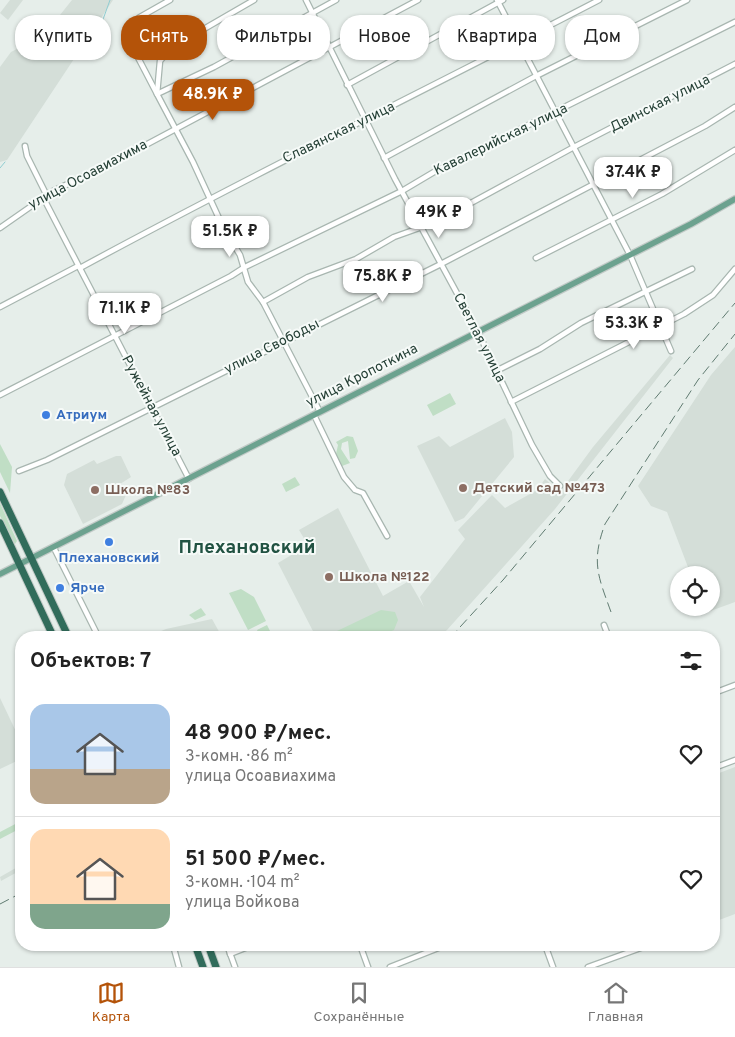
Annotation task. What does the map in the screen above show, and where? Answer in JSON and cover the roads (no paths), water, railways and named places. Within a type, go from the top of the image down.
[{"type":"highway","points":[[0,492],[66,631]]},
{"type":"highway","points":[[0,523],[51,631]]},
{"type":"highway","points":[[197,951],[203,967]]},
{"type":"highway","points":[[210,951],[216,967]]},
{"type":"main road","name":"улица Кропоткина","points":[[0,574],[630,255],[735,198]]},
{"type":"street","points":[[170,0],[136,20],[127,28],[132,46],[245,267],[248,282],[263,302],[320,412]]},
{"type":"street","points":[[157,94],[160,61],[170,48],[254,0]]},
{"type":"street","name":"Светлая улица","points":[[306,0],[313,13]]},
{"type":"street","points":[[157,94],[214,67],[336,0]]},
{"type":"street","name":"улица Осоавиахима","points":[[330,48],[418,0]]},
{"type":"street","name":"Славянская улица","points":[[555,23],[598,0]]},
{"type":"street","points":[[384,158],[536,76],[687,0]]},
{"type":"street","points":[[347,85],[499,1],[506,15]]},
{"type":"street","name":"Кавалерийская улица","points":[[0,395],[245,267],[402,191],[434,172],[556,113],[735,22]]},
{"type":"street","name":"Светлая улица","points":[[330,48],[364,120],[478,332],[532,445],[550,476],[560,486]]},
{"type":"street","name":"улица Осоавиахима","points":[[0,228],[24,210],[46,198],[53,191],[307,60]]},
{"type":"street","name":"Славянская улица","points":[[0,307],[483,60]]},
{"type":"street","points":[[528,60],[630,255],[672,351]]},
{"type":"street","name":"Двинская улица","points":[[263,302],[308,277],[356,259],[366,251],[394,237],[422,228],[735,64]]},
{"type":"street","name":"улица Свободы","points":[[19,471],[47,460],[441,264],[594,184],[735,107]]},
{"type":"street","name":"Ружейная улица","points":[[25,146],[27,156],[79,267],[189,479]]},
{"type":"street","points":[[536,258],[613,221],[735,150]]},
{"type":"street","points":[[496,371],[540,349],[581,323],[692,269]]},
{"type":"street","points":[[511,402],[707,300],[735,269]]},
{"type":"street","points":[[314,415],[344,477],[355,490],[364,493],[387,536]]},
{"type":"street","points":[[54,548],[96,631]]},
{"type":"street","points":[[604,625],[606,631]]},
{"type":"street","points":[[720,691],[735,686]]},
{"type":"street","points":[[720,766],[735,760]]},
{"type":"street","points":[[175,951],[179,967]]},
{"type":"street","points":[[229,951],[235,967]]},
{"type":"street","points":[[230,954],[236,951]]},
{"type":"street","points":[[362,951],[368,967]]},
{"type":"street","points":[[390,967],[431,951]]},
{"type":"street","points":[[547,951],[553,967]]},
{"type":"street","points":[[588,967],[632,951]]},
{"type":"waterway","points":[[105,15],[110,0]]},
{"type":"waterway","points":[[0,168],[5,162]]},
{"type":"railway","points":[[456,631],[503,580],[735,303]]},
{"type":"railway","points":[[611,612],[600,578],[597,559],[605,524],[698,380],[735,334]]},
{"type":"railway","points":[[0,904],[15,896]]},
{"type":"place","name":"Атриум","points":[[46,415]]},
{"type":"place","name":"Детский сад №473","points":[[463,488]]},
{"type":"place","name":"Школа №83","points":[[95,490]]},
{"type":"place","name":"Плехановский","points":[[109,542]]},
{"type":"place","name":"Школа №122","points":[[329,577]]},
{"type":"place","name":"Ярче","points":[[60,588]]},
{"type":"district","name":"Плехановский","points":[[247,548]]}]
